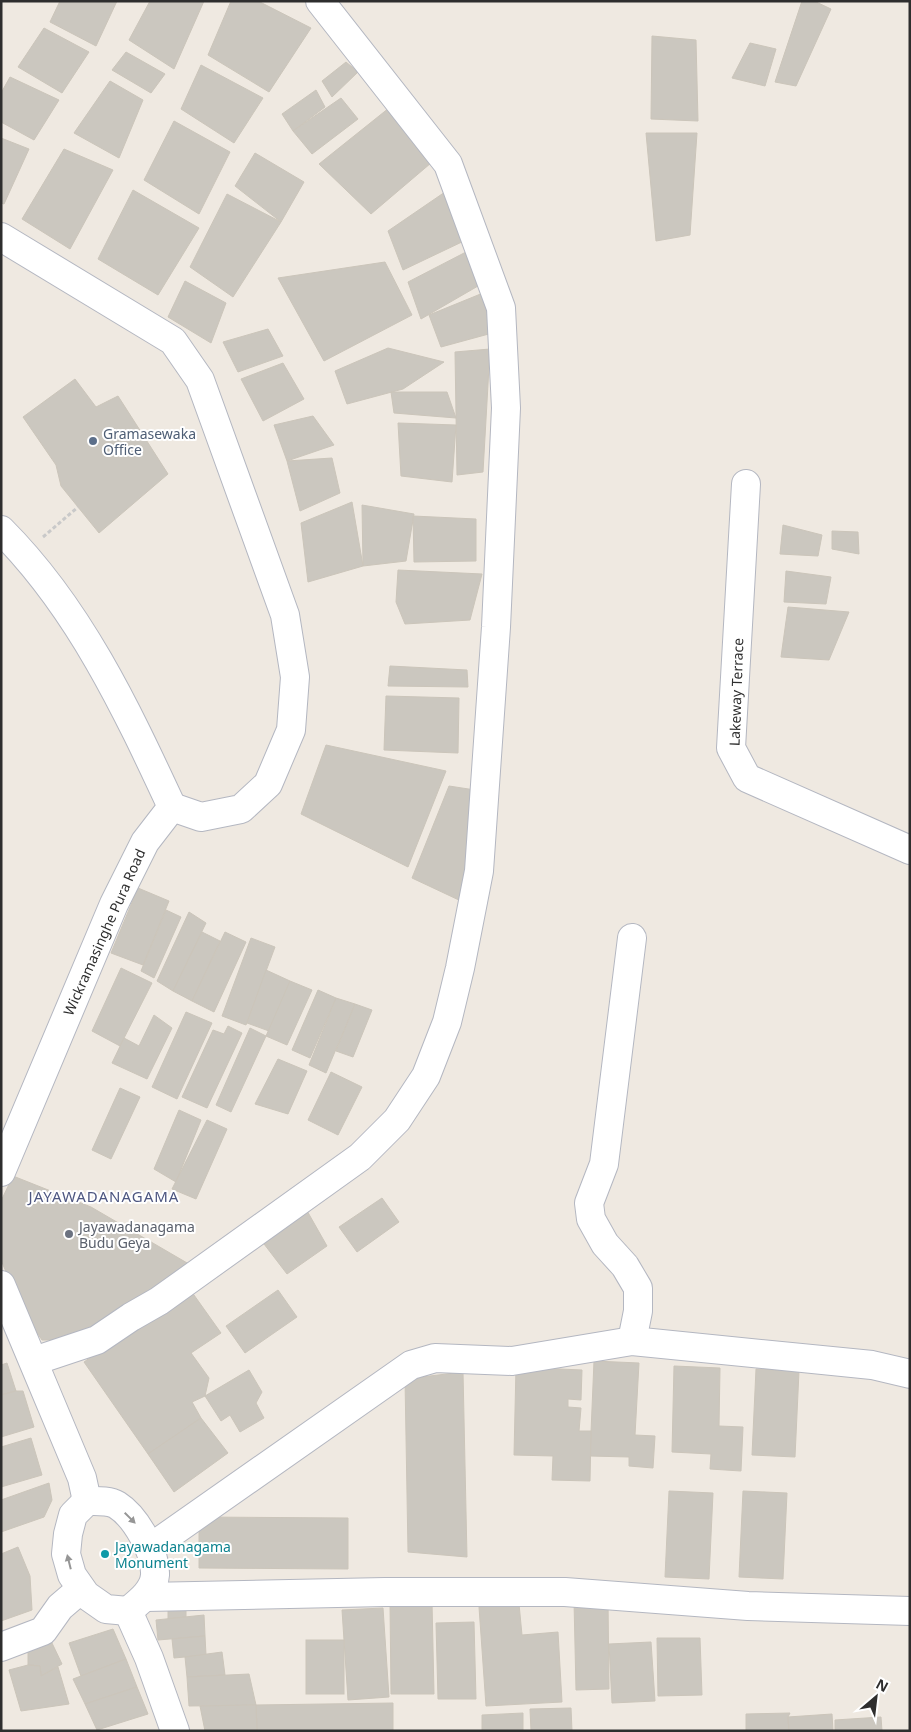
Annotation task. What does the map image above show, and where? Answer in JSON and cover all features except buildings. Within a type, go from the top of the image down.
[{"type":"street","points":[[34,1361],[97,1340],[130,1317],[159,1301],[360,1157],[396,1120],[426,1076],[447,1022],[460,968],[479,872],[496,627],[506,408],[501,308],[448,164],[320,1]]},
{"type":"street","points":[[1,237],[172,341],[200,380],[285,615],[295,677],[291,730],[268,784],[241,809],[201,817],[172,807],[133,722],[99,660],[61,600],[15,544],[1,530]]},
{"type":"street","name":"Lakeway Terrace","points":[[746,484],[731,748],[747,778],[910,850]]},
{"type":"street","name":"Wickramasinghe Pura Road","points":[[1,1172],[114,904],[144,842],[172,807]]},
{"type":"street","points":[[632,938],[604,1164],[589,1203],[591,1219],[605,1244],[625,1266],[638,1288],[638,1311],[632,1341]]},
{"type":"street","points":[[1,1285],[82,1478],[87,1501]]},
{"type":"street","points":[[150,1548],[411,1365],[435,1358],[512,1361],[632,1341],[872,1365],[910,1374]]},
{"type":"street","points":[[175,1731],[149,1658],[137,1604],[155,1576],[150,1548],[137,1525],[117,1505],[100,1500],[87,1501],[73,1515],[68,1534],[66,1554],[72,1575],[86,1595],[106,1608],[137,1604],[385,1592],[565,1592],[748,1606],[910,1611]]},
{"type":"street","points":[[1,1647],[43,1631],[60,1607],[82,1589]]},
{"type":"path","points":[[53,529],[78,507]]},
{"type":"place","name":"Gramasewaka Office","points":[[93,441]]},
{"type":"place","name":"Jayawadanagama Budu Geya","points":[[69,1234]]},
{"type":"place","name":"Jayawadanagama Monument","points":[[105,1554]]},
{"type":"district","name":"JAYAWADANAGAMA","points":[[104,1196]]}]
